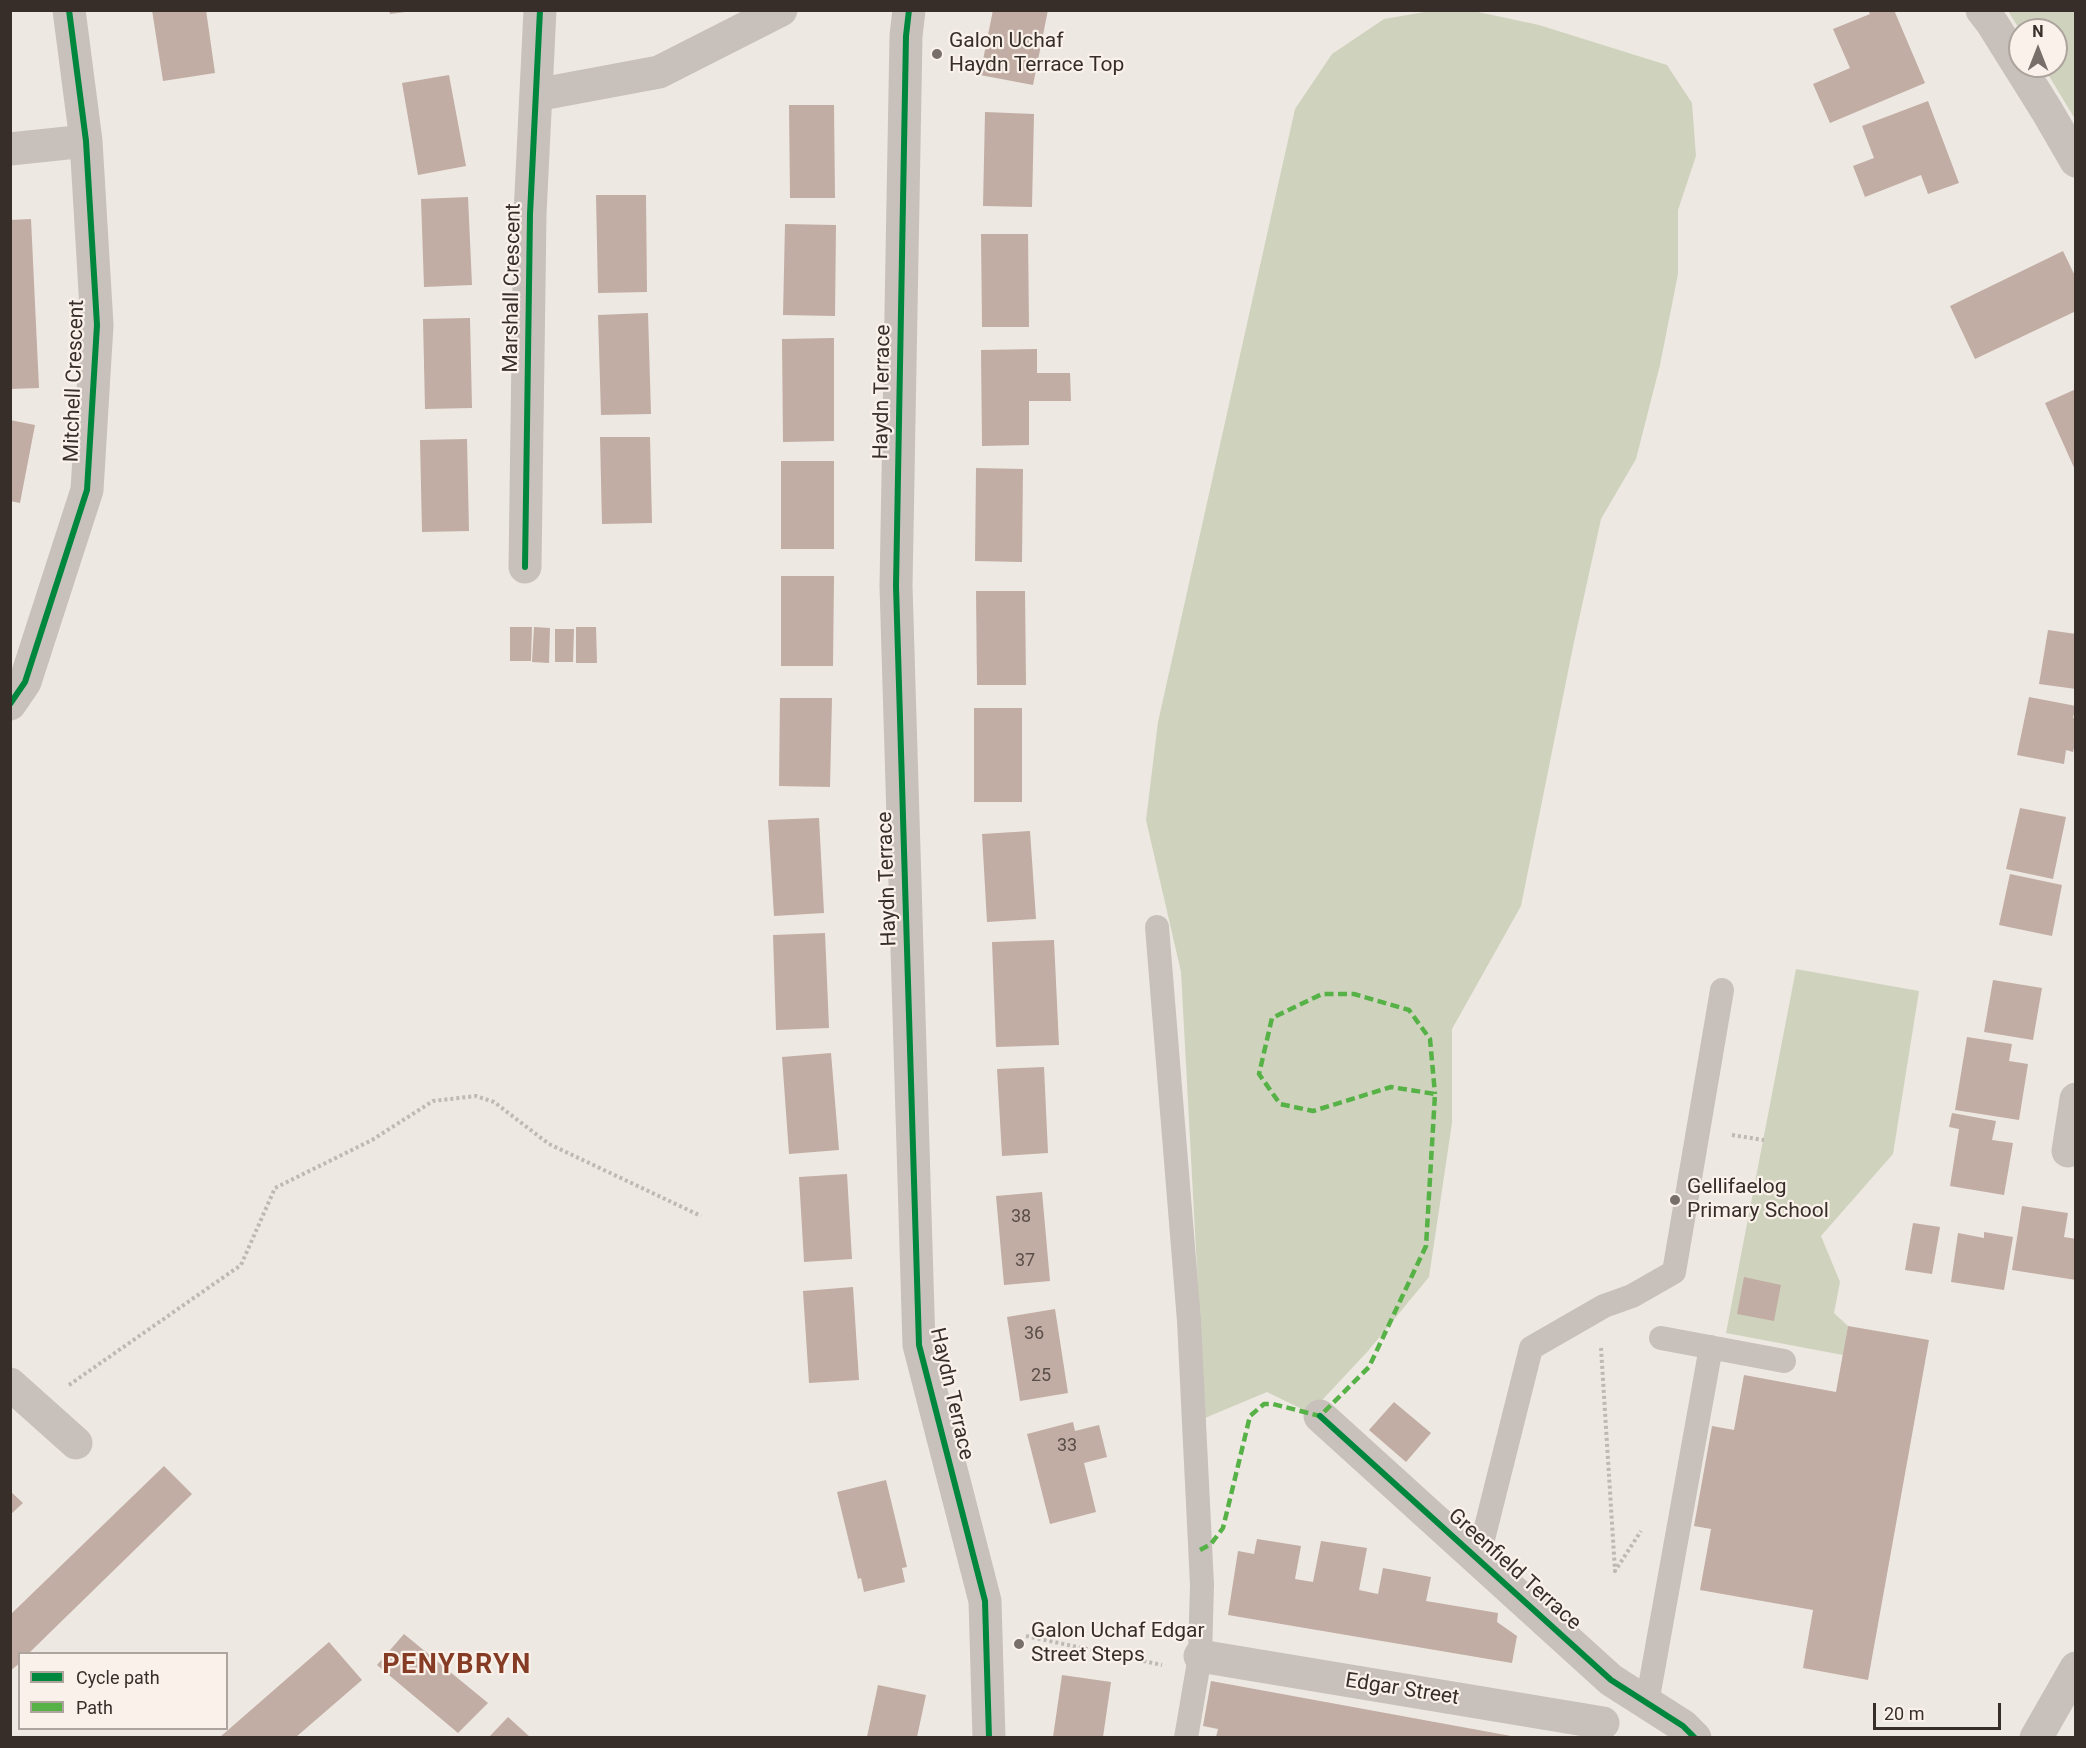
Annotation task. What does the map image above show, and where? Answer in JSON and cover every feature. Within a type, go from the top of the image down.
[{"type":"street","name":"Mitchell Crescent","points":[[10,704],[25,682],[87,490],[98,325],[86,141],[69,10]]},
{"type":"street","name":"Marshall Crescent","points":[[525,567],[530,214],[540,10]]},
{"type":"street","points":[[536,95],[659,72],[781,10]]},
{"type":"street","name":"Haydn Terrace","points":[[909,10],[906,36],[896,586],[919,1346],[986,1601],[989,1737]]},
{"type":"street","points":[[1982,10],[2041,101],[2076,161]]},
{"type":"street","points":[[10,149],[86,141]]},
{"type":"street","points":[[2068,1151],[2075,1108]]},
{"type":"street","points":[[10,1384],[76,1443]]},
{"type":"street","name":"Greenfield Terrace","points":[[1320,1416],[1611,1680],[1683,1726],[1695,1737]]},
{"type":"street","name":"Edgar Street","points":[[1199,1664],[1602,1730]]},
{"type":"street","points":[[2036,1737],[2076,1668]]},
{"type":"street","points":[[1602,1730],[1611,1680]]},
{"type":"lane","points":[[1157,927],[1189,1321],[1202,1585],[1199,1664],[1186,1737]]},
{"type":"lane","points":[[1478,1559],[1531,1348],[1604,1306],[1632,1296],[1674,1272],[1722,990]]},
{"type":"lane","points":[[1661,1338],[1784,1361]]},
{"type":"lane","points":[[1647,1703],[1711,1347]]},
{"type":"path","points":[[37,1408],[241,1265],[275,1188],[372,1140],[433,1101],[476,1096],[494,1102],[549,1144],[702,1216]]},
{"type":"path","points":[[1729,1134],[1764,1140]]},
{"type":"path","points":[[1600,1337],[1616,1571],[1647,1523]]},
{"type":"path","points":[[1022,1635],[1199,1664]]},
{"type":"green space","points":[[1469,10],[1539,25],[1667,65],[1692,103],[1696,156],[1678,210],[1678,274],[1660,365],[1636,459],[1601,519],[1521,906],[1452,1029],[1452,1123],[1429,1277],[1368,1351],[1310,1413],[1267,1392],[1205,1418],[1181,972],[1146,820],[1158,722],[1295,109],[1332,54],[1384,19],[1430,11]]},
{"type":"green space","points":[[2008,11],[2075,11],[2075,119],[2050,78],[2068,78],[2068,18],[2012,18]]},
{"type":"green space","points":[[1796,969],[1919,991],[1893,1154],[1821,1236],[1840,1282],[1834,1313],[1848,1326],[1843,1355],[1726,1333]]},
{"type":"building","points":[[152,10],[206,10],[215,73],[163,81]]},
{"type":"building","points":[[389,10],[405,10],[405,12],[390,14]]},
{"type":"building","points":[[993,10],[1048,10],[1033,85],[980,75]]},
{"type":"building","points":[[1868,10],[1894,10],[1925,83],[1830,123],[1813,84],[1850,68],[1833,29],[1870,14]]},
{"type":"building","points":[[449,75],[466,166],[418,175],[402,83]]},
{"type":"building","points":[[1928,101],[1959,183],[1928,194],[1921,175],[1865,197],[1853,166],[1874,158],[1862,126]]},
{"type":"building","points":[[789,105],[834,105],[835,198],[790,198]]},
{"type":"building","points":[[985,112],[1034,114],[1032,207],[983,206]]},
{"type":"building","points":[[596,195],[646,195],[647,292],[598,293]]},
{"type":"building","points":[[468,197],[472,285],[424,287],[421,199]]},
{"type":"building","points":[[31,219],[39,388],[10,389],[10,220]]},
{"type":"building","points":[[785,224],[836,225],[835,316],[783,315]]},
{"type":"building","points":[[981,234],[1028,234],[1029,327],[982,327]]},
{"type":"building","points":[[2063,251],[2076,278],[2076,311],[1975,359],[1950,306]]},
{"type":"building","points":[[648,313],[651,414],[601,415],[598,315]]},
{"type":"building","points":[[470,318],[472,408],[425,409],[423,319]]},
{"type":"building","points":[[834,338],[834,441],[783,442],[782,339]]},
{"type":"building","points":[[1037,349],[1037,373],[1070,373],[1071,401],[1029,401],[1029,445],[982,446],[981,350]]},
{"type":"building","points":[[2076,389],[2076,472],[2045,403]]},
{"type":"building","points":[[10,420],[35,425],[20,503],[10,501]]},
{"type":"building","points":[[600,437],[650,437],[652,523],[602,524]]},
{"type":"building","points":[[467,439],[469,531],[422,532],[420,440]]},
{"type":"building","points":[[781,461],[834,461],[834,549],[781,549]]},
{"type":"building","points":[[976,468],[1023,469],[1022,562],[975,561]]},
{"type":"building","points":[[781,576],[834,576],[833,666],[781,666]]},
{"type":"building","points":[[976,591],[1025,591],[1026,685],[977,685]]},
{"type":"building","points":[[510,627],[532,627],[531,661],[510,661]]},
{"type":"building","points":[[534,627],[550,628],[549,663],[532,662]]},
{"type":"building","points":[[576,627],[596,627],[597,663],[576,663]]},
{"type":"building","points":[[555,629],[574,629],[573,662],[555,662]]},
{"type":"building","points":[[2048,630],[2076,634],[2076,689],[2039,684]]},
{"type":"building","points":[[2029,697],[2076,706],[2073,718],[2076,718],[2076,739],[2073,752],[2066,750],[2064,764],[2017,755]]},
{"type":"building","points":[[780,698],[832,698],[830,787],[779,786]]},
{"type":"building","points":[[974,708],[1022,708],[1022,802],[974,802]]},
{"type":"building","points":[[2020,808],[2066,817],[2053,879],[2006,869]]},
{"type":"building","points":[[819,818],[824,913],[774,916],[768,820]]},
{"type":"building","points":[[1030,831],[1036,919],[987,922],[982,834]]},
{"type":"building","points":[[2010,874],[2062,885],[2052,936],[1999,925]]},
{"type":"building","points":[[825,933],[829,1028],[776,1030],[773,935]]},
{"type":"building","points":[[1054,940],[1059,1045],[996,1047],[992,942]]},
{"type":"building","points":[[1993,980],[2042,988],[2033,1040],[1984,1032]]},
{"type":"building","points":[[1967,1037],[2012,1044],[2009,1061],[2028,1064],[2019,1120],[1955,1110]]},
{"type":"building","points":[[831,1053],[839,1150],[789,1154],[782,1057]]},
{"type":"building","points":[[1044,1067],[1048,1153],[1002,1156],[997,1069]]},
{"type":"building","points":[[1952,1113],[1996,1121],[1992,1140],[2013,1143],[2004,1195],[1950,1186],[1959,1129],[1949,1127]]},
{"type":"building","points":[[847,1174],[852,1259],[804,1262],[799,1177]]},
{"type":"building","points":[[1042,1192],[1050,1281],[1004,1285],[996,1196]]},
{"type":"building","points":[[2022,1206],[2068,1213],[2064,1237],[2076,1239],[2076,1280],[2012,1270]]},
{"type":"building","points":[[1913,1223],[1940,1227],[1932,1274],[1905,1270]]},
{"type":"building","points":[[1984,1232],[2013,1237],[2004,1290],[1951,1282],[1958,1233],[1984,1238]]},
{"type":"building","points":[[1744,1277],[1781,1285],[1774,1321],[1737,1314]]},
{"type":"building","points":[[853,1287],[859,1380],[809,1383],[803,1291]]},
{"type":"building","points":[[1055,1309],[1068,1393],[1020,1401],[1007,1317]]},
{"type":"building","points":[[1848,1326],[1929,1340],[1868,1680],[1803,1668],[1813,1610],[1700,1590],[1711,1529],[1694,1526],[1712,1426],[1734,1430],[1744,1375],[1836,1392]]},
{"type":"building","points":[[1394,1402],[1431,1433],[1406,1462],[1369,1430]]},
{"type":"building","points":[[1073,1422],[1075,1431],[1099,1425],[1107,1457],[1084,1463],[1096,1512],[1050,1524],[1027,1434]]},
{"type":"building","points":[[164,1466],[192,1494],[30,1652],[18,1652],[18,1665],[10,1671],[10,1615]]},
{"type":"building","points":[[886,1480],[907,1567],[902,1568],[905,1582],[864,1592],[861,1578],[858,1579],[837,1492]]},
{"type":"building","points":[[10,1491],[23,1503],[10,1515]]},
{"type":"building","points":[[1257,1539],[1301,1546],[1295,1579],[1313,1582],[1321,1541],[1367,1548],[1359,1590],[1378,1594],[1383,1568],[1431,1577],[1426,1601],[1498,1613],[1497,1622],[1517,1636],[1512,1663],[1228,1615],[1238,1551],[1254,1554]]},
{"type":"building","points":[[404,1634],[488,1703],[458,1733],[377,1665]]},
{"type":"building","points":[[329,1642],[362,1680],[296,1737],[220,1737]]},
{"type":"building","points":[[1062,1675],[1111,1682],[1103,1737],[1053,1737]]},
{"type":"building","points":[[1211,1681],[1511,1737],[1216,1737],[1218,1729],[1203,1726]]},
{"type":"building","points":[[878,1685],[926,1695],[917,1737],[867,1737]]},
{"type":"building","points":[[508,1717],[530,1737],[489,1737]]},
{"type":"marked path","points":[[1200,1550],[1211,1544],[1223,1528],[1250,1416],[1264,1404],[1273,1404],[1320,1416],[1369,1367],[1426,1246],[1435,1094],[1391,1087],[1313,1111],[1280,1104],[1259,1074],[1272,1018],[1322,994],[1354,994],[1409,1010],[1430,1039],[1435,1094]]},
{"type":"cycle path","points":[[10,704],[25,682],[87,490],[97,325],[86,141],[69,10]]},
{"type":"cycle path","points":[[525,567],[530,214],[540,10]]},
{"type":"cycle path","points":[[909,10],[906,36],[896,586],[919,1345],[985,1601],[989,1738]]},
{"type":"cycle path","points":[[1320,1416],[1611,1680],[1683,1726],[1695,1738]]},
{"type":"place","name":"Galon Uchaf Haydn Terrace Top","points":[[937,54]]},
{"type":"place","name":"Gellifaelog Primary School","points":[[1675,1200]]},
{"type":"place","name":"Galon Uchaf Edgar Street Steps","points":[[1019,1644]]},
{"type":"district","name":"PENYBRYN","points":[[457,1666]]}]
